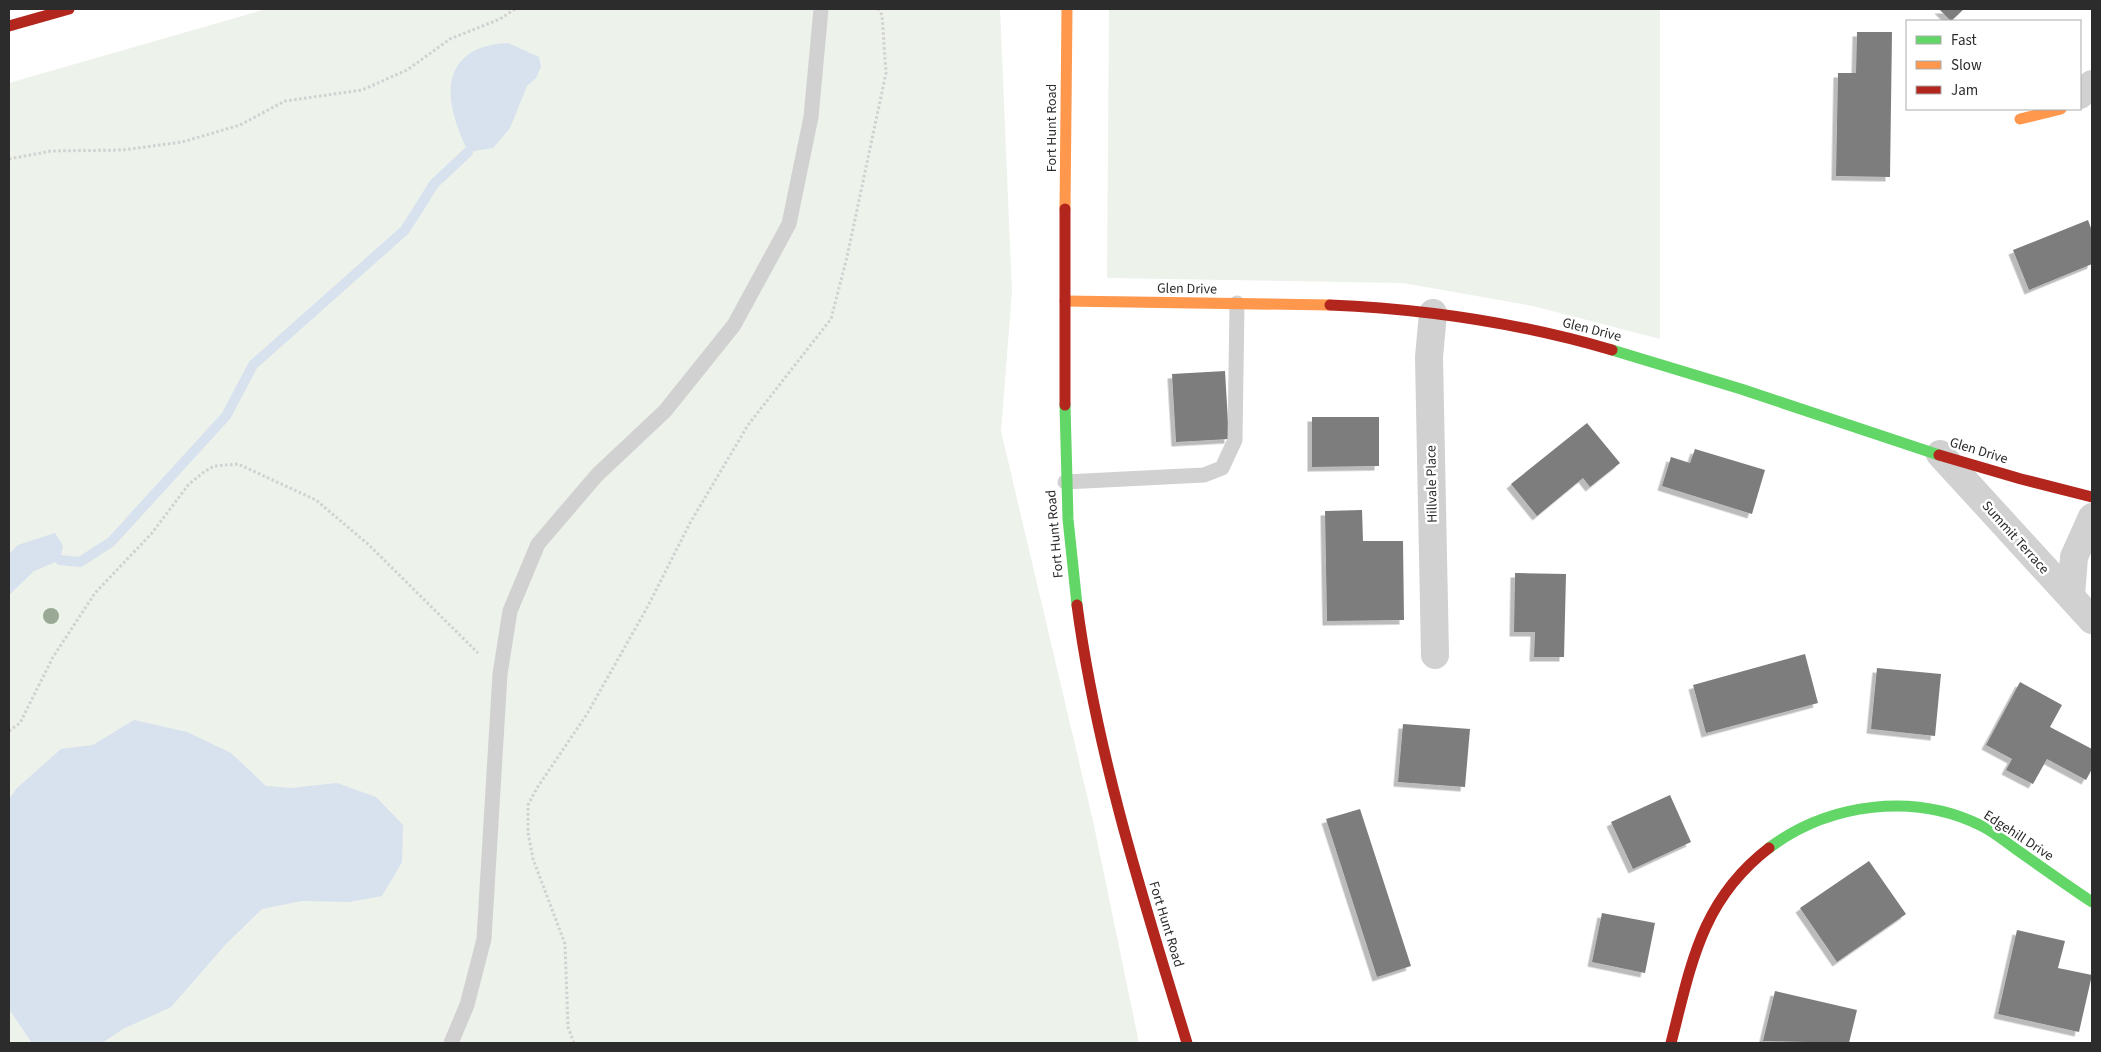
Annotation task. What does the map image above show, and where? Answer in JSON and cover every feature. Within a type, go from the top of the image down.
[{"type":"street","points":[[9,26],[69,9]]},
{"type":"street","name":"Fort Hunt Road","points":[[1067,9],[1065,482],[1073,580],[1086,662],[1110,777],[1139,887],[1187,1043]]},
{"type":"street","points":[[2081,94],[2092,84]]},
{"type":"street","points":[[2020,119],[2057,110]]},
{"type":"street","name":"Glen Drive","points":[[1065,301],[1355,305],[1432,313],[1529,329],[1634,356],[1940,454],[2060,490],[2092,497]]},
{"type":"street","name":"Hillvale Place","points":[[1432,313],[1429,357],[1434,655]]},
{"type":"street","name":"Summit Terrace","points":[[1940,454],[2092,620]]},
{"type":"street","points":[[2070,596],[2074,557],[2092,517]]},
{"type":"street","name":"Edgehill Drive","points":[[1671,1043],[1695,951],[1705,926],[1721,897],[1743,869],[1765,849],[1794,830],[1826,815],[1866,806],[1906,805],[1940,811],[1993,833],[2092,902]]},
{"type":"lane","points":[[451,1043],[467,1005],[484,939],[500,674],[510,611],[538,544],[597,475],[665,411],[734,325],[789,224],[811,117],[821,9]]},
{"type":"lane","points":[[1065,482],[1204,475],[1222,468],[1235,440],[1237,303]]},
{"type":"path","points":[[9,159],[51,151],[123,150],[182,142],[240,125],[285,101],[362,90],[408,70],[450,39],[500,18],[515,9]]},
{"type":"path","points":[[574,1043],[568,1027],[565,944],[533,859],[528,832],[528,805],[537,788],[587,714],[648,606],[690,523],[748,425],[831,319],[847,257],[886,72],[882,15],[879,9]]},
{"type":"path","points":[[9,731],[20,723],[53,657],[94,593],[152,533],[189,484],[214,466],[226,463],[238,464],[316,500],[369,545],[500,674]]},
{"type":"shaded area","points":[[266,9],[1000,9],[1012,292],[1001,431],[1093,821],[1139,1043],[9,1043],[9,83]]},
{"type":"shaded area","points":[[1109,9],[1660,9],[1660,339],[1533,306],[1403,283],[1107,278]]},
{"type":"shaded area","points":[[508,43],[539,57],[541,67],[536,78],[527,86],[510,128],[493,148],[468,152],[457,125],[451,99],[451,85],[454,73],[468,55],[492,45]]},
{"type":"shaded area","points":[[55,533],[63,546],[60,560],[34,571],[9,595],[9,554],[18,545]]},
{"type":"shaded area","points":[[134,720],[187,732],[231,753],[266,786],[291,788],[337,783],[376,797],[403,825],[402,862],[382,896],[349,902],[302,901],[262,909],[226,944],[171,1007],[123,1029],[102,1043],[32,1043],[9,1009],[9,799],[17,788],[61,749],[93,745]]},
{"type":"building","points":[[1939,9],[1964,9],[1952,20]]},
{"type":"building","points":[[1857,32],[1892,32],[1890,177],[1836,176],[1838,73],[1856,73]]},
{"type":"building","points":[[2088,220],[2092,231],[2092,264],[2029,290],[2013,250]]},
{"type":"building","points":[[1225,371],[1229,439],[1176,442],[1172,374]]},
{"type":"building","points":[[1312,417],[1379,417],[1379,466],[1312,467]]},
{"type":"building","points":[[1587,423],[1620,463],[1590,487],[1583,478],[1537,516],[1511,484]]},
{"type":"building","points":[[1695,449],[1765,470],[1752,514],[1662,486],[1671,457],[1690,463]]},
{"type":"building","points":[[1362,510],[1363,541],[1403,541],[1404,620],[1327,621],[1325,511]]},
{"type":"building","points":[[1515,573],[1566,574],[1564,657],[1534,657],[1535,632],[1514,632]]},
{"type":"building","points":[[1805,654],[1818,703],[1706,733],[1693,685]]},
{"type":"building","points":[[1877,668],[1941,674],[1935,736],[1871,729]]},
{"type":"building","points":[[2020,682],[2062,705],[2050,727],[2092,749],[2092,769],[2086,780],[2047,759],[2033,784],[2006,770],[2012,759],[1986,745]]},
{"type":"building","points":[[1403,724],[1470,729],[1465,787],[1398,782]]},
{"type":"building","points":[[1670,795],[1691,842],[1633,869],[1611,822]]},
{"type":"building","points":[[1360,809],[1411,966],[1377,977],[1326,819]]},
{"type":"building","points":[[1869,861],[1906,914],[1837,962],[1800,908]]},
{"type":"building","points":[[1602,913],[1655,923],[1645,973],[1592,962]]},
{"type":"building","points":[[2017,930],[2065,941],[2058,968],[2092,975],[2079,1032],[1998,1014]]},
{"type":"building","points":[[1775,991],[1857,1010],[1849,1043],[1763,1041]]},
{"type":"waterway","points":[[60,560],[80,562],[111,542],[226,416],[253,365],[405,230],[434,184],[468,152]]},
{"type":"traffic: fast","points":[[1612,350],[1741,389],[1939,455]]},
{"type":"traffic: fast","points":[[1065,405],[1068,519],[1077,605]]},
{"type":"traffic: fast","points":[[1769,848],[1793,833],[1818,821],[1845,812],[1873,807],[1901,806],[1928,809],[1956,815],[1982,826],[2092,902]]},
{"type":"traffic: slow","points":[[1065,209],[1067,9]]},
{"type":"traffic: slow","points":[[2020,119],[2057,110]]},
{"type":"traffic: slow","points":[[1065,301],[1330,305]]},
{"type":"traffic: jam","points":[[9,26],[69,9]]},
{"type":"traffic: jam","points":[[1065,209],[1065,405]]},
{"type":"traffic: jam","points":[[1330,305],[1401,310],[1472,319],[1542,332],[1612,350]]},
{"type":"traffic: jam","points":[[1939,455],[2092,497]]},
{"type":"traffic: jam","points":[[1077,605],[1096,716],[1109,772],[1138,881],[1187,1043]]},
{"type":"traffic: jam","points":[[1671,1043],[1693,961],[1713,912],[1728,889],[1746,868],[1769,848]]}]
